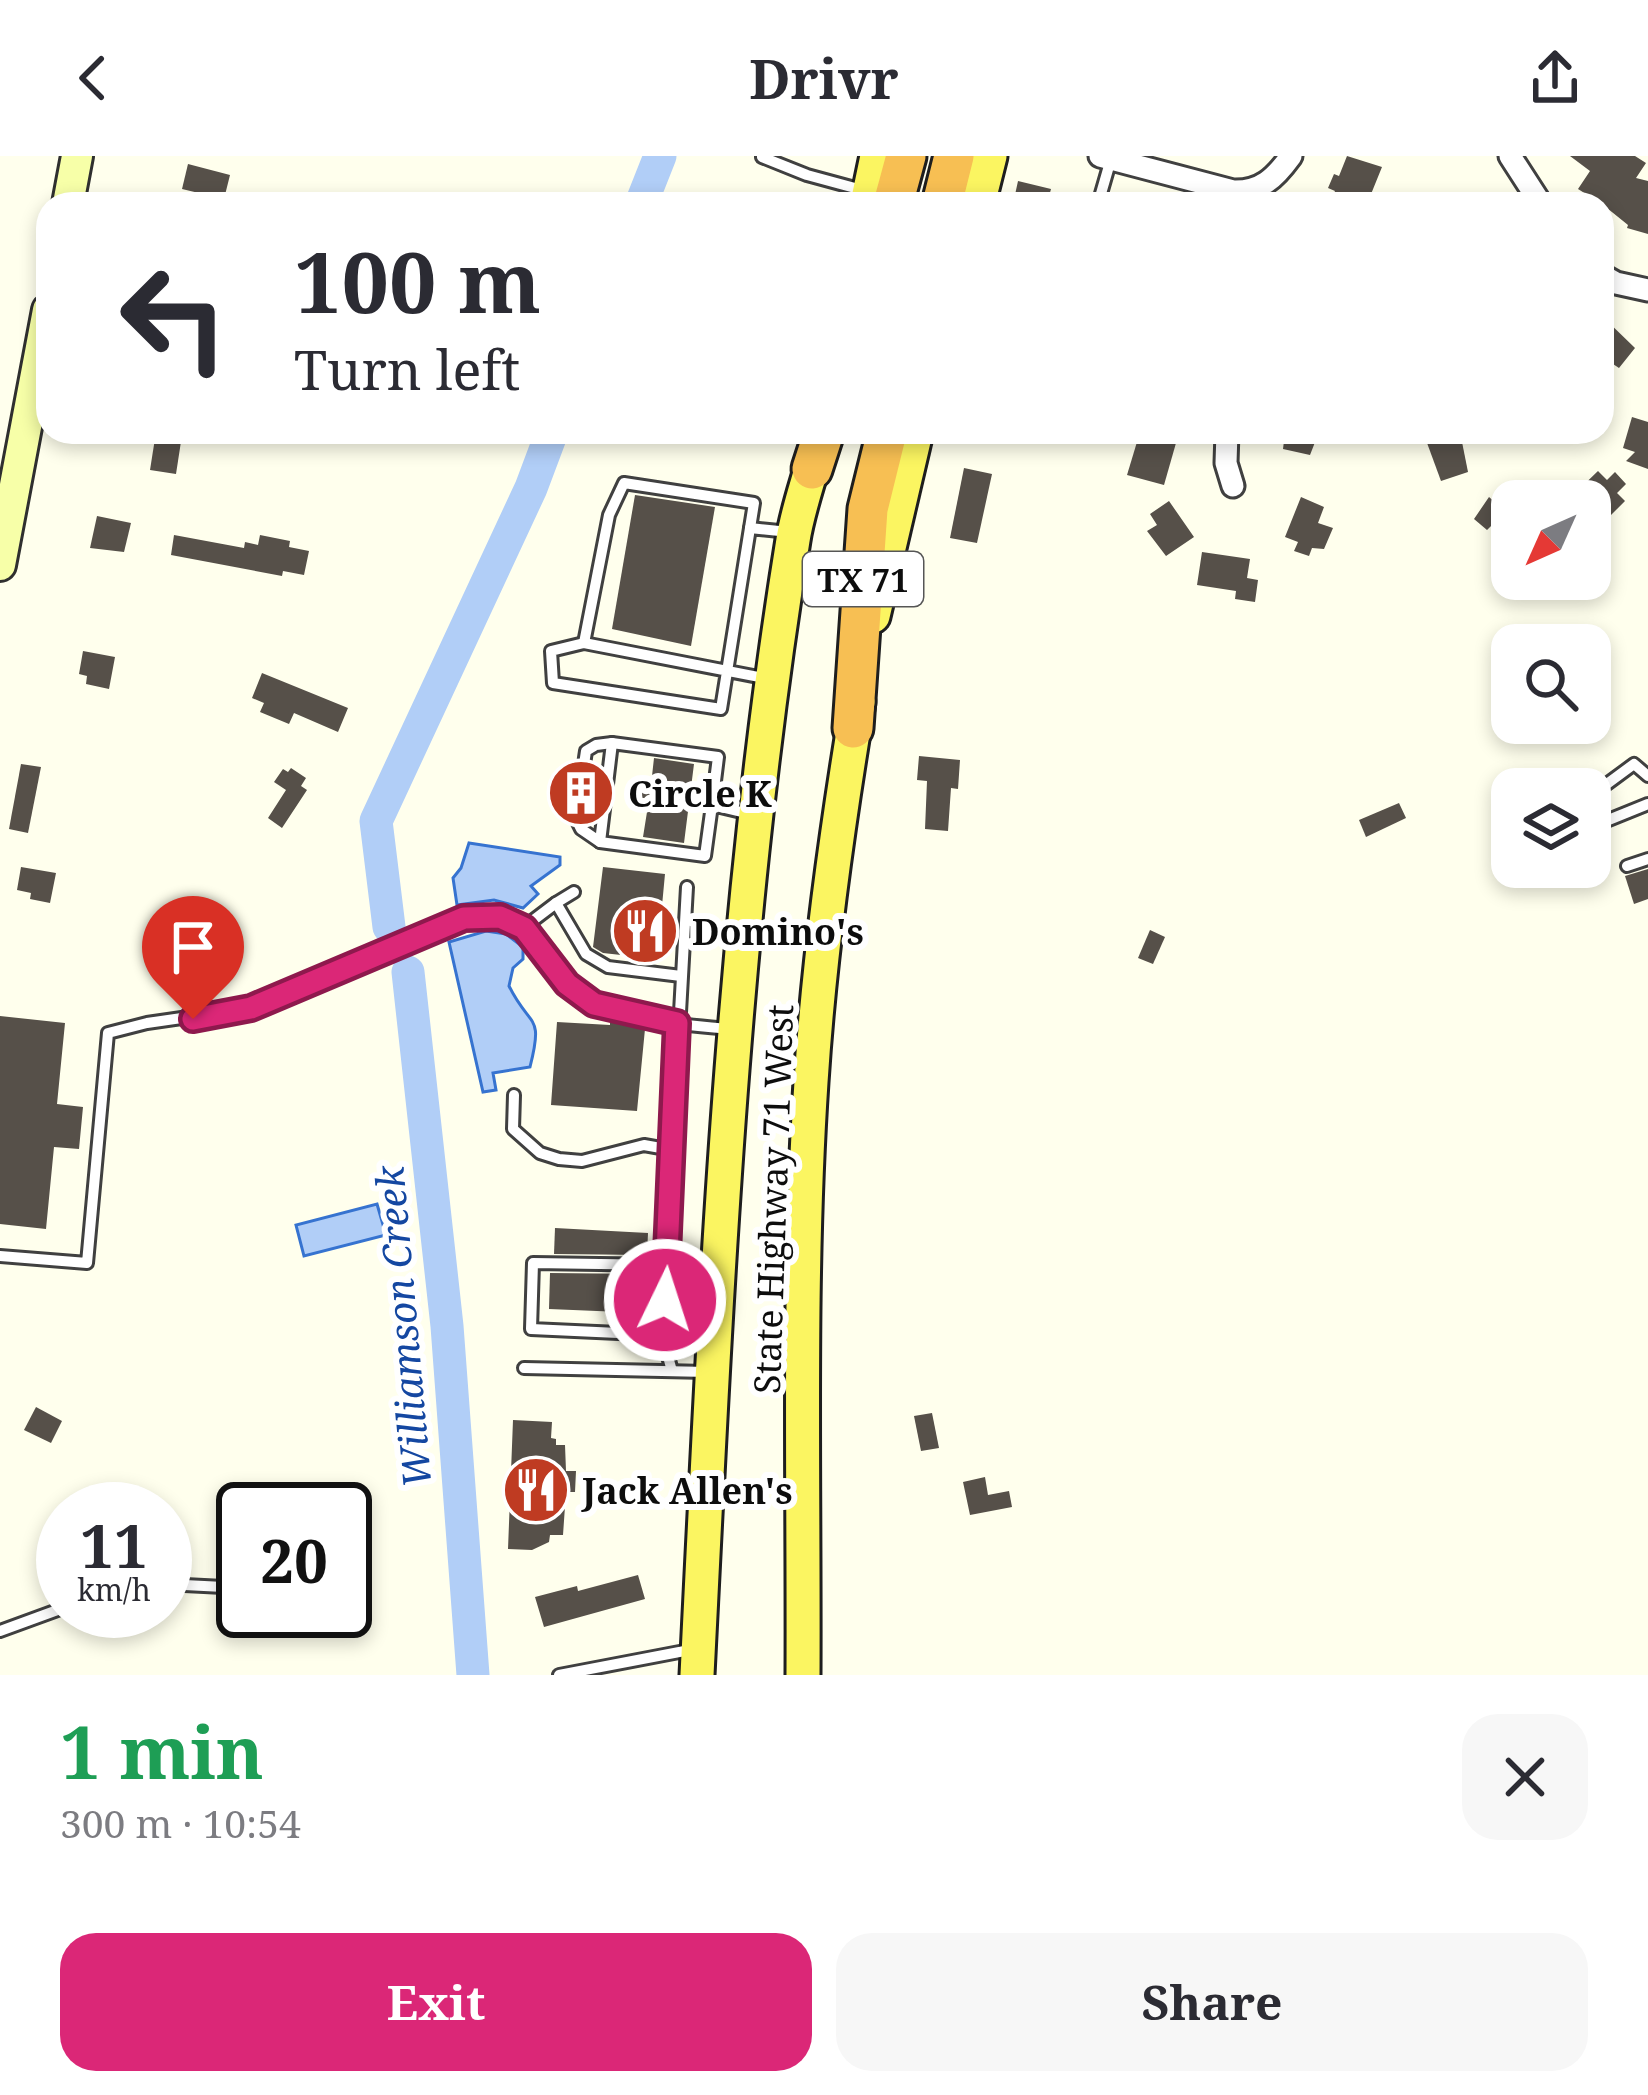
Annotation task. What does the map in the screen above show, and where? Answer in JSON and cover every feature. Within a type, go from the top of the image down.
[{"type":"highway","points":[[881,192],[906,156]]},
{"type":"highway","points":[[945,192],[954,156]]},
{"type":"highway","name":"TX 71","points":[[854,728],[868,509],[883,444]]},
{"type":"main road","points":[[876,192],[877,156]]},
{"type":"main road","points":[[981,192],[990,156]]},
{"type":"main road","name":"TX 71","points":[[698,1662],[733,1029],[772,680],[794,533],[819,444]]},
{"type":"main road","name":"State Highway 71 West","points":[[803,1675],[803,1277],[811,1081],[827,915],[868,637],[913,444]]},
{"type":"street","points":[[70,192],[77,156]]},
{"type":"street","points":[[1258,192],[1291,156]]},
{"type":"street","points":[[1510,156],[1533,192]]},
{"type":"street","points":[[1105,158],[1236,192]]},
{"type":"street","points":[[1614,282],[1648,290]]},
{"type":"street","points":[[0,565],[6,496],[36,363]]},
{"type":"street","points":[[1227,444],[1233,485]]},
{"type":"lane","points":[[762,157],[853,192]]},
{"type":"lane","points":[[1100,192],[1105,158]]},
{"type":"lane","points":[[584,643],[609,515],[624,483],[754,503],[728,672],[721,709],[553,682],[551,651],[584,643],[728,672],[772,680]]},
{"type":"lane","points":[[750,527],[794,533]]},
{"type":"lane","points":[[600,842],[612,743]]},
{"type":"lane","points":[[612,743],[718,757],[705,856],[600,842],[581,829],[576,819],[586,751],[612,743]]},
{"type":"lane","points":[[1611,781],[1634,764],[1648,776]]},
{"type":"lane","points":[[1611,819],[1648,804]]},
{"type":"lane","points":[[712,805],[757,816]]},
{"type":"lane","points":[[1627,866],[1648,859]]},
{"type":"lane","points":[[672,1371],[662,1335],[687,887]]},
{"type":"lane","points":[[524,928],[574,892]]},
{"type":"lane","points":[[556,903],[586,954],[608,967],[681,976]]},
{"type":"lane","points":[[0,1256],[87,1263],[108,1034],[147,1023],[251,1008],[464,918],[500,917],[524,928],[567,984],[594,1004],[677,1023],[733,1029]]},
{"type":"lane","points":[[514,1095],[513,1129],[540,1153],[582,1161],[644,1145],[672,1150]]},
{"type":"lane","points":[[662,1335],[531,1329],[533,1263],[668,1265]]},
{"type":"lane","points":[[524,1368],[712,1372]]},
{"type":"lane","points":[[0,1630],[36,1618]]},
{"type":"lane","points":[[559,1675],[698,1662]]},
{"type":"water","points":[[469,843],[560,857],[560,865],[531,886],[538,894],[523,908],[494,900],[457,905],[453,878]]},
{"type":"water","points":[[486,931],[506,934],[523,947],[523,959],[513,968],[509,986],[533,1022],[536,1037],[530,1067],[493,1073],[496,1090],[483,1092],[449,942]]},
{"type":"water","points":[[377,1204],[386,1235],[304,1256],[296,1225]]},
{"type":"building","points":[[1347,156],[1382,167],[1372,192],[1335,192],[1328,188],[1334,174],[1339,176]]},
{"type":"building","points":[[1570,156],[1635,156],[1646,163],[1636,178],[1648,181],[1648,234],[1627,228],[1614,214],[1614,192],[1578,189],[1590,171]]},
{"type":"building","points":[[188,164],[230,175],[226,192],[182,189]]},
{"type":"building","points":[[1018,181],[1051,189],[1050,192],[1016,192]]},
{"type":"building","points":[[1614,328],[1635,348],[1619,368],[1614,365]]},
{"type":"building","points":[[1632,417],[1648,422],[1648,469],[1626,461],[1635,452],[1623,448]]},
{"type":"building","points":[[154,444],[181,444],[176,474],[150,470]]},
{"type":"building","points":[[1136,444],[1176,444],[1164,485],[1127,475]]},
{"type":"building","points":[[1284,444],[1314,444],[1310,455],[1283,449]]},
{"type":"building","points":[[1427,444],[1462,444],[1468,472],[1441,481]]},
{"type":"building","points":[[964,468],[992,474],[977,543],[950,538]]},
{"type":"building","points":[[1615,472],[1626,484],[1617,493],[1625,501],[1611,515],[1611,480],[1607,480]]},
{"type":"building","points":[[635,495],[715,507],[691,646],[612,629]]},
{"type":"building","points":[[1301,497],[1324,507],[1318,523],[1333,528],[1324,549],[1312,548],[1309,556],[1294,551],[1298,542],[1285,537]]},
{"type":"building","points":[[1489,497],[1491,526],[1487,530],[1474,519]]},
{"type":"building","points":[[1169,501],[1194,537],[1166,556],[1147,531],[1157,525],[1150,514]]},
{"type":"building","points":[[97,516],[131,523],[124,552],[90,548]]},
{"type":"building","points":[[174,535],[244,548],[245,542],[258,545],[260,535],[290,541],[289,547],[309,551],[304,575],[283,571],[282,576],[171,555]]},
{"type":"building","points":[[1202,552],[1250,559],[1247,578],[1258,580],[1255,602],[1235,599],[1236,591],[1197,585]]},
{"type":"building","points":[[83,651],[115,657],[109,689],[86,684],[87,676],[79,674]]},
{"type":"building","points":[[262,673],[348,708],[338,732],[294,713],[289,724],[260,712],[264,703],[252,698]]},
{"type":"building","points":[[919,756],[960,760],[958,789],[951,788],[948,831],[925,829],[927,781],[917,780]]},
{"type":"building","points":[[654,758],[694,764],[684,843],[643,837],[647,812],[637,811],[641,784],[651,785]]},
{"type":"building","points":[[21,764],[41,767],[28,833],[9,829]]},
{"type":"building","points":[[291,768],[306,778],[301,786],[307,790],[282,828],[268,818],[286,790],[274,782],[283,769]]},
{"type":"building","points":[[1399,803],[1406,818],[1366,837],[1359,820]]},
{"type":"building","points":[[21,867],[56,873],[50,903],[30,899],[31,893],[17,890]]},
{"type":"building","points":[[603,867],[665,874],[657,959],[603,953],[593,947]]},
{"type":"building","points":[[1648,869],[1648,899],[1634,904],[1625,876]]},
{"type":"building","points":[[1150,930],[1165,937],[1153,964],[1138,958]]},
{"type":"building","points":[[0,1016],[65,1023],[57,1104],[83,1107],[79,1149],[54,1147],[46,1229],[0,1224]]},
{"type":"building","points":[[610,1021],[645,1029],[637,1111],[551,1105],[557,1022],[610,1025]]},
{"type":"building","points":[[555,1228],[648,1233],[647,1255],[554,1254]]},
{"type":"building","points":[[550,1273],[647,1274],[645,1313],[549,1309]]},
{"type":"building","points":[[36,1407],[62,1421],[51,1443],[24,1430]]},
{"type":"building","points":[[932,1413],[939,1448],[921,1451],[914,1416]]},
{"type":"building","points":[[513,1420],[552,1422],[551,1438],[556,1445],[565,1445],[566,1471],[576,1471],[575,1492],[566,1492],[563,1535],[550,1535],[549,1542],[532,1550],[508,1549]]},
{"type":"building","points":[[985,1477],[988,1495],[1009,1491],[1012,1507],[970,1515],[963,1482]]},
{"type":"building","points":[[638,1575],[645,1599],[544,1627],[535,1597]]},
{"type":"waterway","name":"Williamson Creek","points":[[646,192],[660,156]]},
{"type":"waterway","name":"Williamson Creek","points":[[389,927],[376,821],[548,444]]},
{"type":"waterway","name":"Williamson Creek","points":[[408,972],[447,1326],[473,1675]]},
{"type":"place","name":"Circle K","points":[[581,793]]},
{"type":"place","name":"Domino's","points":[[645,931]]},
{"type":"place","name":"Jack Allen's","points":[[536,1490]]},
{"type":"route","points":[[193,1019],[251,1008],[464,918],[500,917],[524,928],[567,984],[594,1004],[677,1023],[665,1300]]}]
